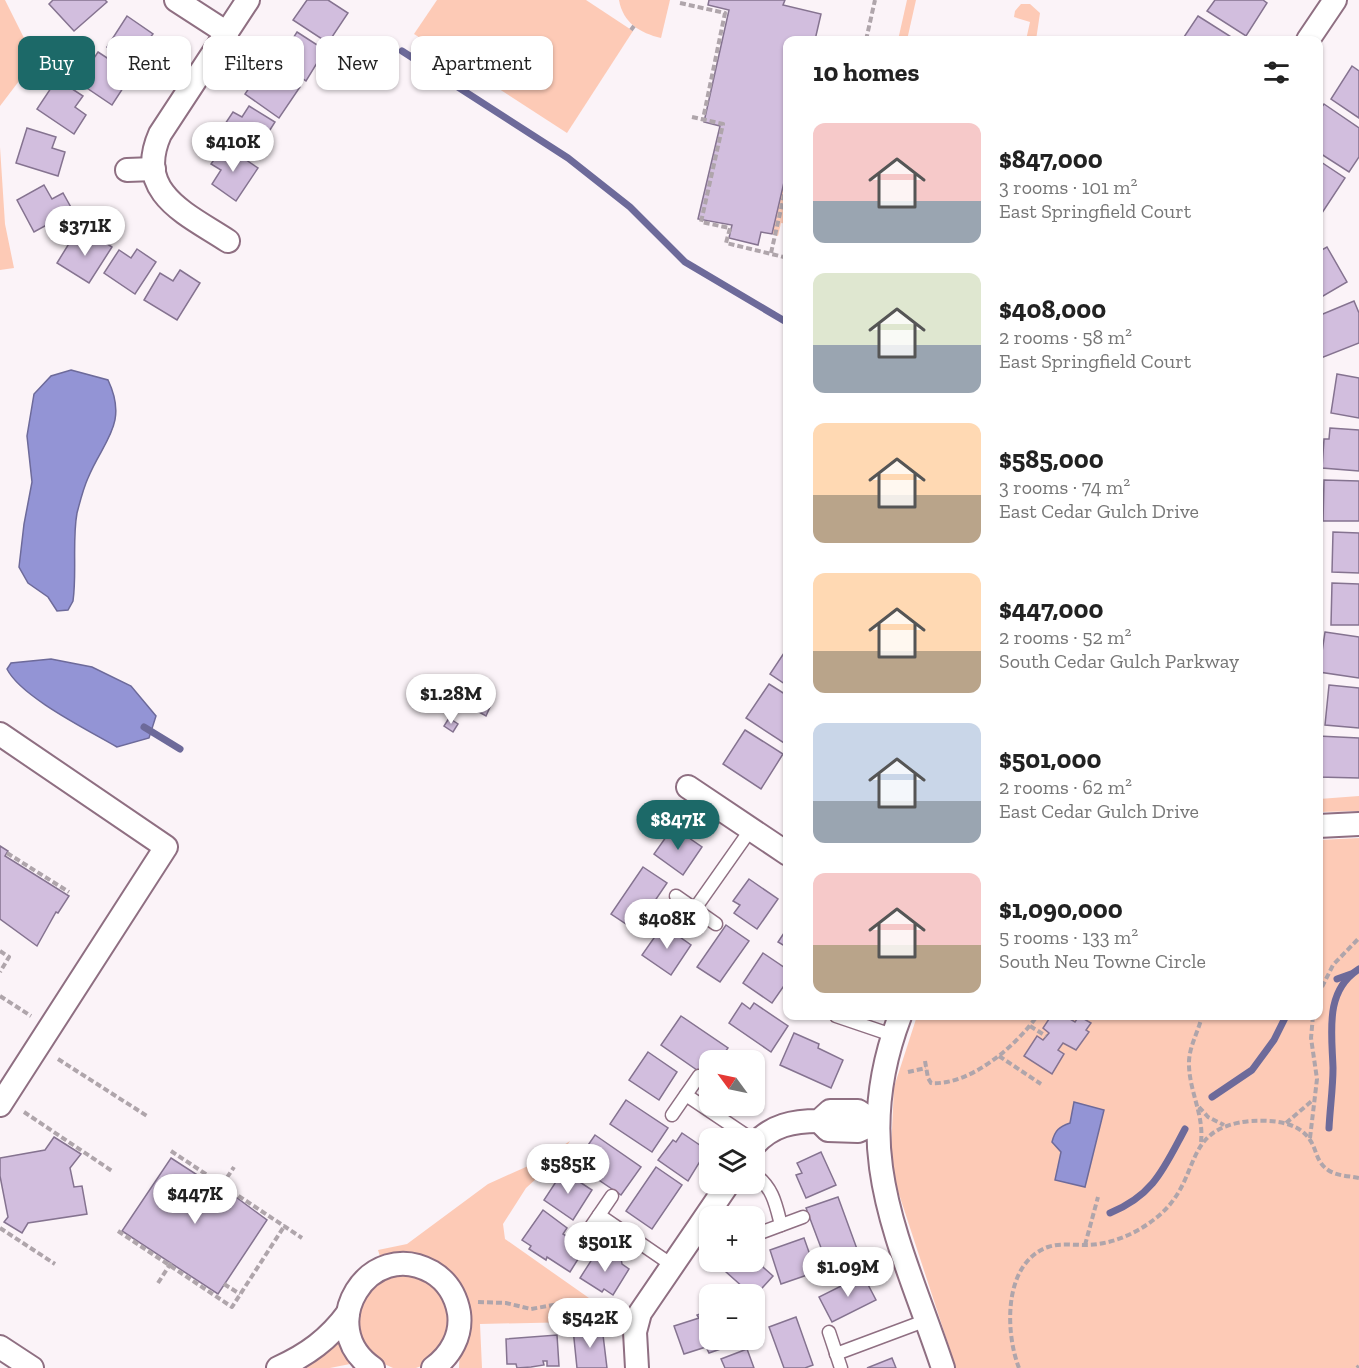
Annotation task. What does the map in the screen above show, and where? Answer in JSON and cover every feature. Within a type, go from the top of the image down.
[{"type":"street","points":[[176,0],[227,33]]},
{"type":"street","points":[[228,240],[168,201],[160,190],[153,169],[155,147],[160,134],[248,0]]},
{"type":"street","points":[[1311,36],[1335,0]]},
{"type":"street","points":[[127,170],[153,169]]},
{"type":"street","points":[[0,734],[166,847],[0,1105]]},
{"type":"street","points":[[688,787],[783,847]]},
{"type":"street","points":[[1323,826],[1359,824]]},
{"type":"street","points":[[896,1025],[880,1085],[876,1123],[880,1170],[887,1203],[944,1368]]},
{"type":"street","points":[[765,1134],[788,1123],[819,1120],[830,1111],[858,1111],[876,1123]]},
{"type":"street","points":[[637,1368],[634,1340],[637,1322],[646,1303],[721,1194]]},
{"type":"street","points":[[373,1368],[353,1346],[347,1324],[348,1313],[358,1288],[377,1270],[401,1264],[425,1268],[445,1282],[457,1303],[459,1328],[452,1359],[433,1368]]},
{"type":"street","points":[[278,1368],[312,1350],[331,1334],[348,1313]]},
{"type":"street","points":[[0,1347],[32,1368]]},
{"type":"lane","points":[[694,910],[751,829]]},
{"type":"lane","points":[[676,896],[716,924]]},
{"type":"lane","points":[[863,1020],[896,1025]]},
{"type":"lane","points":[[672,1115],[699,1076]]},
{"type":"lane","points":[[686,1095],[734,1128]]},
{"type":"lane","points":[[765,1183],[773,1194],[781,1225]]},
{"type":"lane","points":[[586,1234],[612,1196]]},
{"type":"lane","points":[[599,1215],[672,1265]]},
{"type":"lane","points":[[765,1231],[803,1216]]},
{"type":"lane","points":[[836,1354],[927,1320]]},
{"type":"lane","points":[[829,1332],[841,1368]]},
{"type":"path","points":[[867,36],[875,0]]},
{"type":"path","points":[[680,3],[725,13],[703,119]]},
{"type":"path","points":[[693,117],[723,124],[701,222],[730,228],[726,243],[783,257]]},
{"type":"path","points":[[771,253],[783,200]]},
{"type":"path","points":[[7,853],[69,892]]},
{"type":"path","points":[[1323,985],[1333,965],[1359,938]]},
{"type":"path","points":[[0,951],[9,957],[0,972]]},
{"type":"path","points":[[0,996],[31,1016]]},
{"type":"path","points":[[925,1061],[929,1082],[938,1084],[971,1073],[999,1056],[1034,1020]]},
{"type":"path","points":[[1201,1020],[1189,1058],[1190,1076],[1198,1106],[1201,1142]]},
{"type":"path","points":[[1313,1020],[1311,1038],[1317,1079],[1309,1139],[1319,1162],[1329,1171],[1359,1178]]},
{"type":"path","points":[[1030,1026],[1046,1036]]},
{"type":"path","points":[[999,1056],[1041,1084]]},
{"type":"path","points":[[58,1059],[147,1116]]},
{"type":"path","points":[[908,1072],[926,1068]]},
{"type":"path","points":[[1286,1123],[1314,1099]]},
{"type":"path","points":[[1198,1106],[1208,1117],[1224,1126]]},
{"type":"path","points":[[24,1112],[112,1171]]},
{"type":"path","points":[[1018,1368],[1012,1348],[1008,1316],[1013,1291],[1033,1256],[1047,1247],[1107,1243],[1125,1236],[1156,1218],[1173,1202],[1186,1182],[1201,1142],[1224,1126],[1253,1121],[1286,1123],[1309,1139]]},
{"type":"path","points":[[171,1151],[302,1238]]},
{"type":"path","points":[[222,1185],[234,1167]]},
{"type":"path","points":[[1085,1245],[1098,1197]]},
{"type":"path","points":[[118,1231],[232,1307],[285,1225]]},
{"type":"path","points":[[0,1228],[55,1264]]},
{"type":"path","points":[[158,1283],[170,1264]]},
{"type":"path","points":[[224,1284],[240,1294]]},
{"type":"path","points":[[474,1302],[506,1303],[531,1309],[559,1304],[624,1318]]},
{"type":"shaded area","points":[[0,0],[5,0],[23,36],[18,36],[18,82],[0,106]]},
{"type":"shaded area","points":[[437,0],[586,0],[633,31],[567,133],[501,90],[553,90],[553,36],[417,36],[414,34]]},
{"type":"shaded area","points":[[619,0],[670,0],[661,38],[634,26],[624,15]]},
{"type":"shaded area","points":[[907,0],[916,0],[908,36],[899,36]]},
{"type":"shaded area","points":[[1021,4],[1030,4],[1040,13],[1037,36],[1027,36],[1030,22],[1014,17],[1015,11]]},
{"type":"shaded area","points":[[0,147],[5,224],[14,268],[0,270]]},
{"type":"shaded area","points":[[783,183],[783,223],[781,223],[778,236],[772,234]]},
{"type":"shaded area","points":[[1359,796],[1359,811],[1323,812],[1323,799]]},
{"type":"shaded area","points":[[1359,838],[1359,1368],[956,1368],[896,1185],[891,1151],[894,1087],[916,1020],[1323,1020],[1323,840]]},
{"type":"shaded area","points":[[570,1141],[557,1160],[526,1188],[503,1224],[505,1239],[589,1298],[625,1305],[622,1321],[480,1324],[482,1368],[459,1368],[462,1297],[381,1260],[378,1250],[407,1244],[488,1184],[537,1162]]},
{"type":"shaded area","points":[[406,1270],[443,1290],[452,1330],[427,1364],[416,1368],[393,1368],[371,1358],[355,1331],[358,1301],[366,1288]]},
{"type":"shaded area","points":[[340,1339],[355,1363],[330,1368],[296,1368]]},
{"type":"water","points":[[71,370],[108,380],[116,409],[112,432],[88,478],[77,513],[73,601],[68,610],[57,611],[48,597],[28,583],[19,567],[32,482],[27,436],[34,394],[51,376]]},
{"type":"water","points":[[51,659],[92,667],[131,686],[156,716],[149,738],[117,747],[40,702],[15,680],[7,669],[11,663]]},
{"type":"water","points":[[1074,1102],[1104,1110],[1085,1187],[1055,1180],[1061,1152],[1052,1142],[1058,1130],[1070,1123]]},
{"type":"building","points":[[53,0],[105,0],[107,2],[74,31],[49,4]]},
{"type":"building","points":[[307,0],[328,0],[348,13],[333,36],[317,36],[293,20]]},
{"type":"building","points":[[709,0],[785,0],[783,5],[821,14],[816,36],[783,36],[783,187],[772,234],[761,232],[758,245],[729,238],[732,225],[698,219],[720,126],[704,122],[729,10],[708,5]]},
{"type":"building","points":[[1215,0],[1263,0],[1267,3],[1246,36],[1207,11]]},
{"type":"building","points":[[127,16],[153,34],[151,36],[114,36]]},
{"type":"building","points":[[1198,16],[1230,36],[1185,36]]},
{"type":"building","points":[[304,36],[316,44],[316,65],[306,81],[304,80]]},
{"type":"building","points":[[98,52],[107,58],[107,90],[122,90],[112,105],[90,90],[95,90],[95,56]]},
{"type":"building","points":[[1352,66],[1359,71],[1359,118],[1331,99]]},
{"type":"building","points":[[50,90],[74,90],[83,96],[75,107],[86,115],[74,134],[37,109]]},
{"type":"building","points":[[248,90],[298,90],[279,118],[245,94]]},
{"type":"building","points":[[1323,105],[1359,128],[1359,157],[1349,172],[1323,155]]},
{"type":"building","points":[[249,106],[275,122],[256,152],[221,130],[233,112],[242,117]]},
{"type":"building","points":[[27,128],[56,137],[52,148],[65,152],[58,176],[16,163]]},
{"type":"building","points":[[224,145],[258,168],[236,201],[212,184],[221,170],[211,164]]},
{"type":"building","points":[[1323,163],[1345,178],[1323,211]]},
{"type":"building","points":[[44,185],[52,199],[63,193],[78,220],[57,231],[52,222],[34,232],[17,200]]},
{"type":"building","points":[[92,234],[112,247],[89,283],[57,263],[73,237],[86,245]]},
{"type":"building","points":[[1327,247],[1347,282],[1323,296],[1323,249]]},
{"type":"building","points":[[137,249],[156,262],[135,294],[104,273],[119,250],[131,258]]},
{"type":"building","points":[[180,270],[200,283],[177,320],[144,300],[160,273],[173,281]]},
{"type":"building","points":[[1354,301],[1359,313],[1359,343],[1323,357],[1323,314]]},
{"type":"building","points":[[1337,374],[1359,378],[1359,418],[1331,413]]},
{"type":"building","points":[[1330,428],[1359,430],[1359,471],[1323,468],[1324,439],[1329,439]]},
{"type":"building","points":[[1324,480],[1359,481],[1359,521],[1323,521]]},
{"type":"building","points":[[1333,532],[1359,533],[1359,573],[1332,572]]},
{"type":"building","points":[[1332,583],[1359,584],[1359,625],[1331,625]]},
{"type":"building","points":[[1325,632],[1359,637],[1359,678],[1323,673]]},
{"type":"building","points":[[783,654],[783,683],[770,674]]},
{"type":"building","points":[[769,684],[783,693],[783,742],[746,718]]},
{"type":"building","points":[[1329,685],[1359,688],[1359,728],[1325,725]]},
{"type":"building","points":[[469,690],[490,707],[486,716],[461,702],[462,696]]},
{"type":"building","points":[[449,718],[458,724],[453,732],[444,726]]},
{"type":"building","points":[[745,730],[783,754],[761,789],[723,764]]},
{"type":"building","points":[[1323,736],[1359,738],[1359,778],[1323,777]]},
{"type":"building","points":[[673,827],[702,847],[683,875],[654,854]]},
{"type":"building","points":[[0,846],[8,851],[5,856],[69,896],[58,913],[56,912],[37,946],[0,919]]},
{"type":"building","points":[[643,867],[667,883],[652,905],[658,909],[641,934],[611,914]]},
{"type":"building","points":[[749,879],[778,899],[757,929],[734,913],[740,905],[733,901]]},
{"type":"building","points":[[663,925],[691,945],[671,975],[642,955]]},
{"type":"building","points":[[726,925],[749,941],[720,982],[697,967]]},
{"type":"building","points":[[783,934],[783,945],[778,942]]},
{"type":"building","points":[[763,953],[783,967],[783,987],[772,1003],[743,983]]},
{"type":"building","points":[[742,1003],[750,1009],[754,1003],[788,1026],[771,1052],[729,1023]]},
{"type":"building","points":[[681,1016],[728,1048],[726,1050],[699,1050],[699,1071],[661,1045]]},
{"type":"building","points":[[1048,1020],[1075,1022],[1086,1020],[1091,1023],[1086,1030],[1089,1032],[1076,1050],[1063,1043],[1058,1050],[1064,1054],[1052,1074],[1024,1056],[1037,1036],[1043,1040],[1049,1033],[1043,1028]]},
{"type":"building","points":[[794,1033],[819,1044],[818,1048],[843,1060],[831,1088],[780,1065]]},
{"type":"building","points":[[648,1052],[677,1072],[659,1100],[629,1080]]},
{"type":"building","points":[[626,1100],[668,1128],[652,1152],[610,1124]]},
{"type":"building","points":[[682,1133],[699,1145],[699,1163],[688,1181],[658,1160],[673,1140],[676,1142]]},
{"type":"building","points":[[595,1135],[641,1167],[621,1195],[575,1164]]},
{"type":"building","points":[[54,1137],[81,1154],[70,1168],[74,1187],[82,1186],[87,1214],[28,1223],[22,1233],[4,1222],[8,1217],[0,1176],[0,1158],[45,1150]]},
{"type":"building","points":[[821,1152],[836,1185],[806,1198],[796,1175],[802,1173],[797,1163]]},
{"type":"building","points":[[171,1158],[208,1182],[210,1178],[267,1220],[218,1294],[122,1231]]},
{"type":"building","points":[[656,1167],[682,1185],[652,1229],[626,1211]]},
{"type":"building","points":[[563,1171],[592,1190],[573,1220],[544,1200]]},
{"type":"building","points":[[838,1197],[857,1249],[826,1261],[806,1208]]},
{"type":"building","points":[[543,1210],[567,1228],[563,1234],[585,1248],[570,1272],[547,1257],[546,1260],[529,1249],[531,1246],[522,1240]]},
{"type":"building","points":[[804,1238],[816,1272],[781,1284],[770,1250]]},
{"type":"building","points":[[609,1251],[621,1258],[622,1264],[629,1269],[613,1295],[604,1289],[602,1292],[580,1278],[596,1253],[603,1258]]},
{"type":"building","points":[[765,1269],[773,1276],[765,1285],[739,1284],[726,1272],[765,1272]]},
{"type":"building","points":[[863,1275],[876,1300],[832,1322],[819,1297]]},
{"type":"building","points":[[796,1317],[813,1365],[805,1368],[784,1368],[769,1327]]},
{"type":"building","points":[[699,1318],[699,1349],[684,1354],[674,1326]]},
{"type":"building","points":[[598,1327],[599,1336],[603,1335],[607,1368],[577,1368],[573,1329]]},
{"type":"building","points":[[557,1335],[559,1366],[547,1366],[547,1361],[543,1361],[544,1365],[531,1367],[517,1368],[516,1364],[507,1364],[506,1339]]},
{"type":"building","points":[[747,1350],[754,1368],[725,1368],[721,1359]]},
{"type":"building","points":[[892,1358],[896,1368],[867,1368]]},
{"type":"waterway","points":[[402,51],[568,158],[630,207],[685,262],[783,320]]},
{"type":"waterway","points":[[144,727],[180,749]]},
{"type":"waterway","points":[[1329,1128],[1333,1076],[1332,1014],[1340,989],[1359,969]]},
{"type":"waterway","points":[[1337,979],[1351,974]]},
{"type":"waterway","points":[[1212,1097],[1252,1070],[1274,1040],[1284,1020]]},
{"type":"waterway","points":[[1110,1213],[1125,1206],[1148,1189],[1164,1168],[1185,1129]]}]
